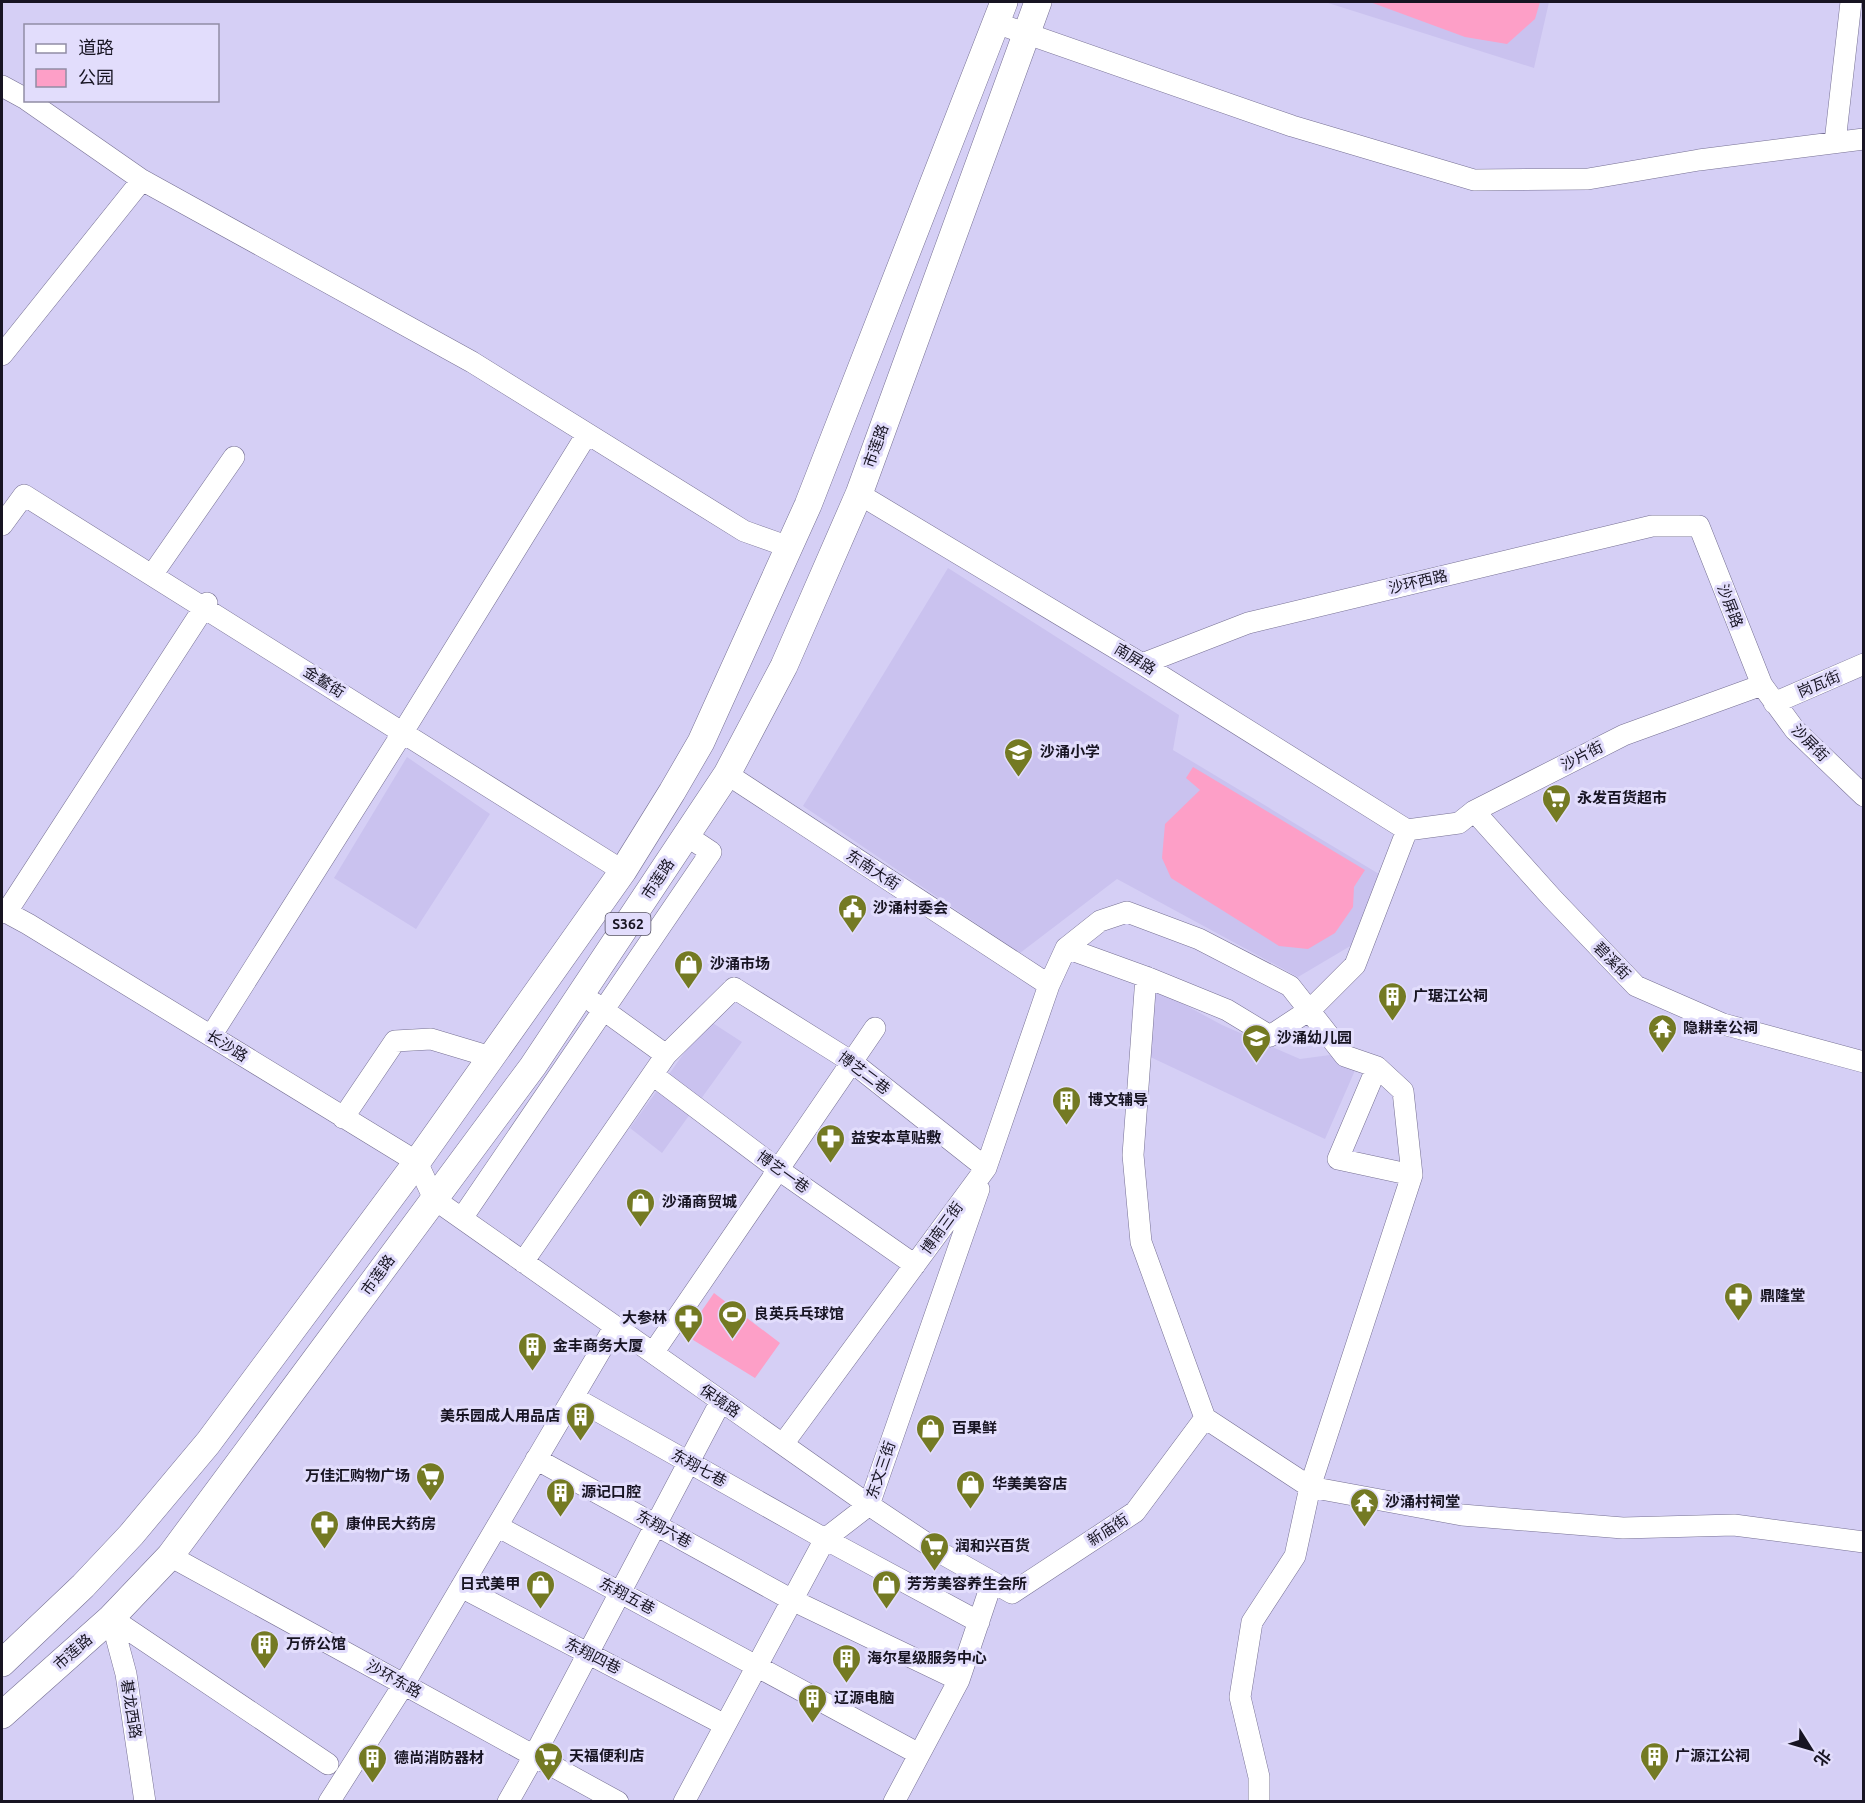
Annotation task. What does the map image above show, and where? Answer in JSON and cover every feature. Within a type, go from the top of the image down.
[{"type":"main road","name":"市莲路","points":[[2,1715],[111,1618],[170,1556],[533,1066],[727,774],[784,666],[859,494],[1038,2]]},
{"type":"main road","name":"S362","points":[[2,1663],[83,1586],[131,1535],[208,1443],[417,1162],[622,871],[701,742],[808,505],[1000,12]]},
{"type":"street","points":[[1835,142],[1851,2]]},
{"type":"street","points":[[1000,12],[1026,35],[1292,126],[1474,180],[1588,179],[1699,160],[1863,138]]},
{"type":"street","points":[[2,86],[24,99]]},
{"type":"street","points":[[29,102],[142,180],[472,362],[744,531],[789,547]]},
{"type":"street","points":[[2,355],[142,180]]},
{"type":"street","points":[[211,1036],[403,732],[587,434]]},
{"type":"street","points":[[152,575],[234,457]]},
{"type":"street","name":"南屏路","points":[[859,494],[1142,664],[1407,830]]},
{"type":"street","name":"金鳌街","points":[[2,525],[24,495],[622,871]]},
{"type":"street","name":"沙环西路","points":[[1142,664],[1248,623],[1652,526],[1699,526]]},
{"type":"street","name":"沙屏路","points":[[1699,526],[1761,686]]},
{"type":"street","points":[[4,911],[207,603]]},
{"type":"street","name":"岗瓦街","points":[[1774,703],[1863,664]]},
{"type":"street","name":"沙屏街","points":[[1761,686],[1795,730],[1863,796]]},
{"type":"street","name":"沙片街","points":[[1407,830],[1459,823],[1474,811],[1624,735],[1761,686]]},
{"type":"street","name":"东南大街","points":[[727,774],[1049,985]]},
{"type":"street","name":"碧溪街","points":[[1474,811],[1552,898],[1636,986],[1723,1023],[1863,1062]]},
{"type":"street","points":[[1066,948],[1227,1010],[1270,1036],[1311,1009],[1354,965],[1407,830]]},
{"type":"street","points":[[462,1218],[711,852],[687,836]]},
{"type":"street","name":"长沙路","points":[[4,911],[417,1162]]},
{"type":"street","points":[[1066,948],[1100,921],[1128,912],[1198,939],[1290,986],[1311,1009],[1346,1056],[1377,1067],[1403,1091],[1412,1175],[1310,1487],[1295,1556],[1252,1622],[1240,1697],[1258,1777],[1259,1802]]},
{"type":"street","name":"博南三街","points":[[783,1444],[986,1168],[1049,985],[1066,948]]},
{"type":"street","points":[[1146,977],[1133,1155],[1141,1242],[1205,1418],[1310,1487],[1462,1515],[1623,1528],[1734,1525],[1863,1542]]},
{"type":"street","name":"博艺二巷","points":[[666,1055],[734,988],[852,1062],[986,1168]]},
{"type":"street","points":[[523,1262],[666,1055],[582,994]]},
{"type":"street","points":[[653,1353],[875,1028]]},
{"type":"street","points":[[343,1118],[395,1041],[431,1039],[491,1057]]},
{"type":"street","points":[[1377,1067],[1338,1159],[1412,1175]]},
{"type":"street","name":"博艺一巷","points":[[653,1075],[779,1170],[915,1265]]},
{"type":"street","points":[[417,1162],[434,1199]]},
{"type":"street","name":"东文三街","points":[[684,1802],[825,1539],[869,1505],[986,1168]]},
{"type":"street","name":"保境路","points":[[434,1199],[869,1505],[941,1553],[1012,1593]]},
{"type":"street","points":[[329,1802],[404,1684],[615,1326]]},
{"type":"street","name":"东翔七巷","points":[[573,1397],[825,1539],[979,1622]]},
{"type":"street","points":[[508,1802],[721,1401]]},
{"type":"street","name":"新庙街","points":[[1012,1593],[1135,1512],[1205,1418]]},
{"type":"street","name":"东翔六巷","points":[[537,1459],[792,1600],[959,1680]]},
{"type":"street","name":"东翔五巷","points":[[497,1526],[920,1754]]},
{"type":"street","name":"沙环东路","points":[[170,1556],[618,1802]]},
{"type":"street","points":[[894,1802],[959,1680],[992,1582]]},
{"type":"street","name":"东翔四巷","points":[[461,1587],[725,1725]]},
{"type":"street","points":[[111,1618],[328,1764]]},
{"type":"street","name":"碁龙西路","points":[[111,1618],[126,1674],[145,1802]]},
{"type":"shaded area","points":[[1325,2],[1549,2],[1534,68]]},
{"type":"shaded area","name":"沙涌小学","points":[[948,568],[1179,715],[1173,750],[1379,874],[1352,945],[1298,977],[1117,879],[1020,953],[803,806]]},
{"type":"shaded area","points":[[407,757],[490,814],[416,929],[334,878]]},
{"type":"shaded area","name":"沙涌幼儿园","points":[[1154,988],[1222,1025],[1300,1059],[1330,1055],[1356,1068],[1325,1139],[1146,1055]]},
{"type":"shaded area","points":[[708,1020],[742,1042],[662,1153],[630,1128]]},
{"type":"green space","points":[[1370,2],[1540,2],[1535,19],[1507,44],[1465,37]]},
{"type":"green space","points":[[1193,767],[1365,870],[1354,887],[1353,907],[1335,933],[1308,949],[1279,946],[1171,878],[1162,858],[1165,824],[1200,790],[1186,778]]},
{"type":"green space","name":"良英兵乓球馆","points":[[714,1293],[780,1343],[755,1378],[685,1335]]},
{"type":"place","name":"沙涌小学","points":[[1019,778]]},
{"type":"place","name":"永发百货超市","points":[[1556,824]]},
{"type":"place","name":"沙涌村委会","points":[[852,934]]},
{"type":"place","name":"沙涌市场","points":[[689,990]]},
{"type":"place","name":"广琚江公祠","points":[[1392,1022]]},
{"type":"place","name":"隐耕幸公祠","points":[[1662,1054]]},
{"type":"place","name":"沙涌幼儿园","points":[[1256,1064]]},
{"type":"place","name":"博文辅导","points":[[1067,1126]]},
{"type":"place","name":"益安本草贴敷","points":[[830,1164]]},
{"type":"place","name":"沙涌商贸城","points":[[641,1228]]},
{"type":"place","name":"鼎隆堂","points":[[1739,1322]]},
{"type":"place","name":"良英兵乓球馆","points":[[733,1340]]},
{"type":"place","name":"大参林","points":[[688,1344]]},
{"type":"place","name":"金丰商务大厦","points":[[532,1372]]},
{"type":"place","name":"美乐园成人用品店","points":[[581,1442]]},
{"type":"place","name":"百果鲜","points":[[931,1454]]},
{"type":"place","name":"万佳汇购物广场","points":[[431,1502]]},
{"type":"place","name":"华美美容店","points":[[971,1510]]},
{"type":"place","name":"源记口腔","points":[[560,1518]]},
{"type":"place","name":"沙涌村祠堂","points":[[1364,1528]]},
{"type":"place","name":"康仲民大药房","points":[[325,1550]]},
{"type":"place","name":"润和兴百货","points":[[934,1572]]},
{"type":"place","name":"日式美甲","points":[[541,1610]]},
{"type":"place","name":"芳芳美容养生会所","points":[[886,1610]]},
{"type":"place","name":"万侨公馆","points":[[265,1670]]},
{"type":"place","name":"海尔星级服务中心","points":[[846,1684]]},
{"type":"place","name":"辽源电脑","points":[[813,1724]]},
{"type":"place","name":"天福便利店","points":[[548,1782]]},
{"type":"place","name":"广源江公祠","points":[[1654,1782]]},
{"type":"place","name":"德尚消防器材","points":[[373,1784]]}]
